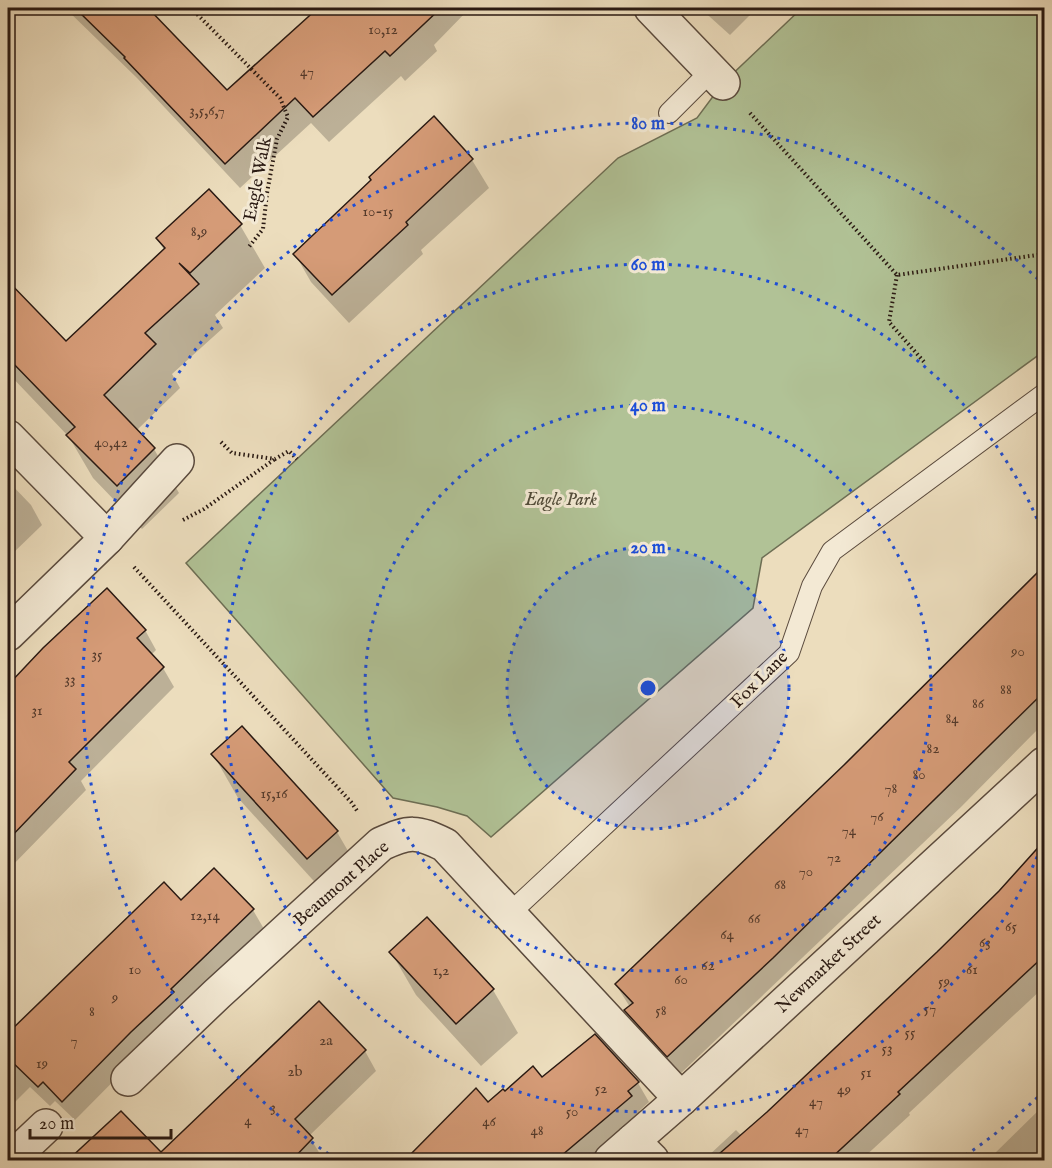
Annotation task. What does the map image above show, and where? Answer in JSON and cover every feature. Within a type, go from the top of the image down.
[{"type":"street","points":[[651,8],[717,77]]},
{"type":"street","points":[[8,437],[108,538]]},
{"type":"street","points":[[8,634],[108,538],[177,461]]},
{"type":"street","name":"Newmarket Street","points":[[632,1154],[681,1099],[1044,764]]},
{"type":"street","name":"Beaumont Place","points":[[128,1079],[381,844],[399,836],[420,833],[445,844],[681,1099]]},
{"type":"street","points":[[10,1161],[46,1126]]},
{"type":"lane","points":[[669,113],[717,77]]},
{"type":"lane","name":"Fox Lane","points":[[509,914],[789,653],[812,586],[832,551],[1044,394]]},
{"type":"path","name":"Eagle Walk","points":[[191,8],[280,98],[288,117],[277,139],[263,229],[248,248]]},
{"type":"path","points":[[717,77],[897,275]]},
{"type":"path","points":[[897,275],[1044,254]]},
{"type":"path","points":[[897,275],[889,322],[925,363]]},
{"type":"path","points":[[221,442],[232,453],[275,459]]},
{"type":"path","points":[[173,525],[204,509],[289,450],[297,459]]},
{"type":"path","points":[[108,538],[351,802],[381,844]]},
{"type":"green space","name":"Eagle Park","points":[[802,8],[1044,8],[1044,351],[762,558],[753,608],[491,837],[467,816],[393,798],[186,563],[618,158],[697,118],[723,83]]},
{"type":"building","points":[[75,8],[148,8],[227,90],[318,8],[441,8],[390,56],[385,51],[313,117],[295,98],[225,164],[125,57]]},
{"type":"building","points":[[434,116],[473,159],[406,222],[408,225],[332,295],[293,254],[371,180],[369,177]]},
{"type":"building","points":[[209,189],[242,224],[190,273],[179,263],[199,284],[145,333],[156,344],[104,395],[155,448],[117,486],[66,435],[75,427],[8,358],[8,281],[66,341],[165,248],[156,238]]},
{"type":"building","points":[[1044,566],[1044,692],[773,958],[667,1057],[624,1010],[633,1003],[615,984],[844,765]]},
{"type":"building","points":[[107,588],[146,630],[137,638],[164,667],[69,762],[76,769],[8,840],[8,685],[43,648]]},
{"type":"building","points":[[242,726],[338,831],[307,859],[211,754]]},
{"type":"building","points":[[1044,841],[1044,956],[898,1092],[900,1094],[828,1161],[711,1161],[767,1112],[937,952],[999,891]]},
{"type":"building","points":[[214,868],[254,909],[171,989],[174,992],[62,1102],[43,1082],[38,1087],[8,1058],[8,1033],[164,882],[181,900]]},
{"type":"building","points":[[427,917],[494,989],[456,1024],[389,952]]},
{"type":"building","points":[[319,1001],[366,1050],[295,1119],[313,1138],[291,1161],[67,1161],[121,1111],[161,1152]]},
{"type":"building","points":[[595,1034],[639,1082],[628,1091],[632,1096],[555,1161],[404,1161],[476,1088],[488,1102],[503,1089],[505,1091],[533,1066],[542,1077]]}]
